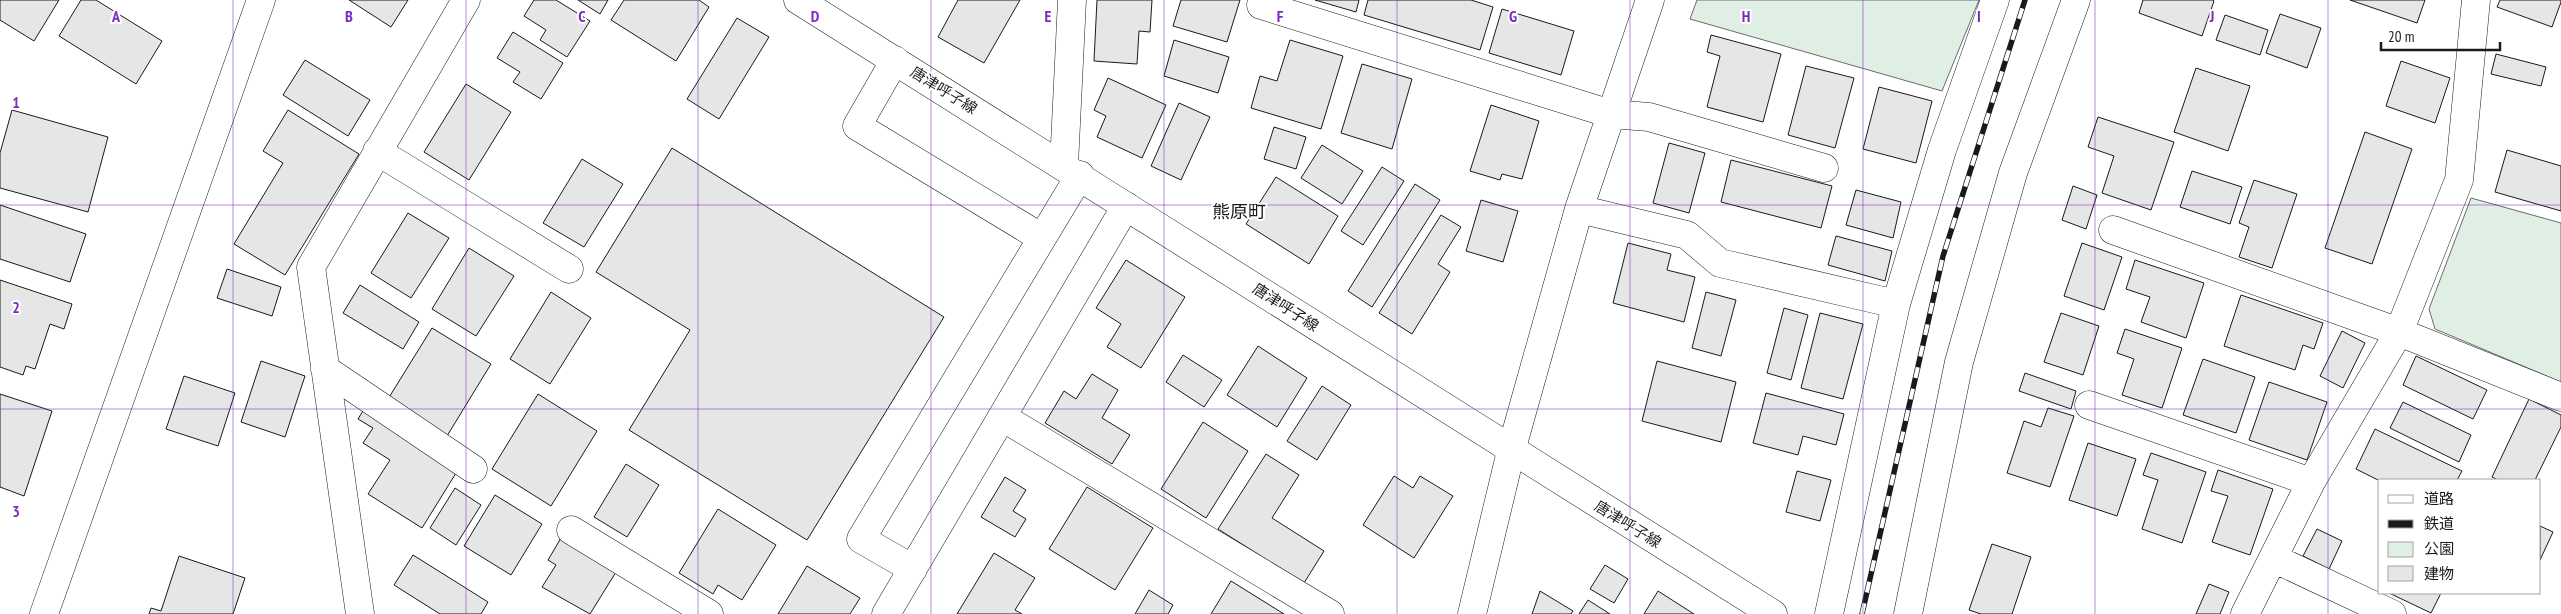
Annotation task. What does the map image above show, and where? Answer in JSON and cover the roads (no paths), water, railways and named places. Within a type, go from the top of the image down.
[{"type":"street","points":[[44,614],[261,0]]},
{"type":"street","points":[[360,614],[311,267],[466,0]]},
{"type":"street","name":"唐津呼子線","points":[[798,0],[1072,170],[1511,451],[1773,614]]},
{"type":"street","points":[[913,569],[860,539],[1042,238],[1072,170],[1072,0]]},
{"type":"street","points":[[1262,0],[1261,5],[1611,114],[1649,117],[1824,168]]},
{"type":"street","points":[[1472,614],[1511,451],[1579,209],[1649,0]]},
{"type":"street","points":[[1829,614],[1896,304],[1942,150],[1995,0]]},
{"type":"street","points":[[1908,614],[1959,362],[2013,173],[2076,0]]},
{"type":"street","points":[[2245,614],[2311,482],[2399,332],[2459,180],[2476,0]]},
{"type":"street","points":[[895,60],[857,126],[1042,238]]},
{"type":"street","points":[[377,151],[569,269]]},
{"type":"street","points":[[894,612],[913,569],[1126,206]]},
{"type":"street","points":[[1579,209],[1687,235],[1720,263],[1896,304]]},
{"type":"street","points":[[2113,230],[2399,332],[2561,398]]},
{"type":"street","points":[[326,370],[473,469]]},
{"type":"street","points":[[2089,405],[2311,482]]},
{"type":"street","points":[[1002,417],[1330,614]]},
{"type":"street","points":[[572,530],[709,614]]},
{"type":"street","points":[[2273,558],[2392,614]]},
{"type":"railway","points":[[1862,614],[1943,256],[2025,0]]},
{"type":"district","name":"熊原町","points":[[1239,211]]}]
